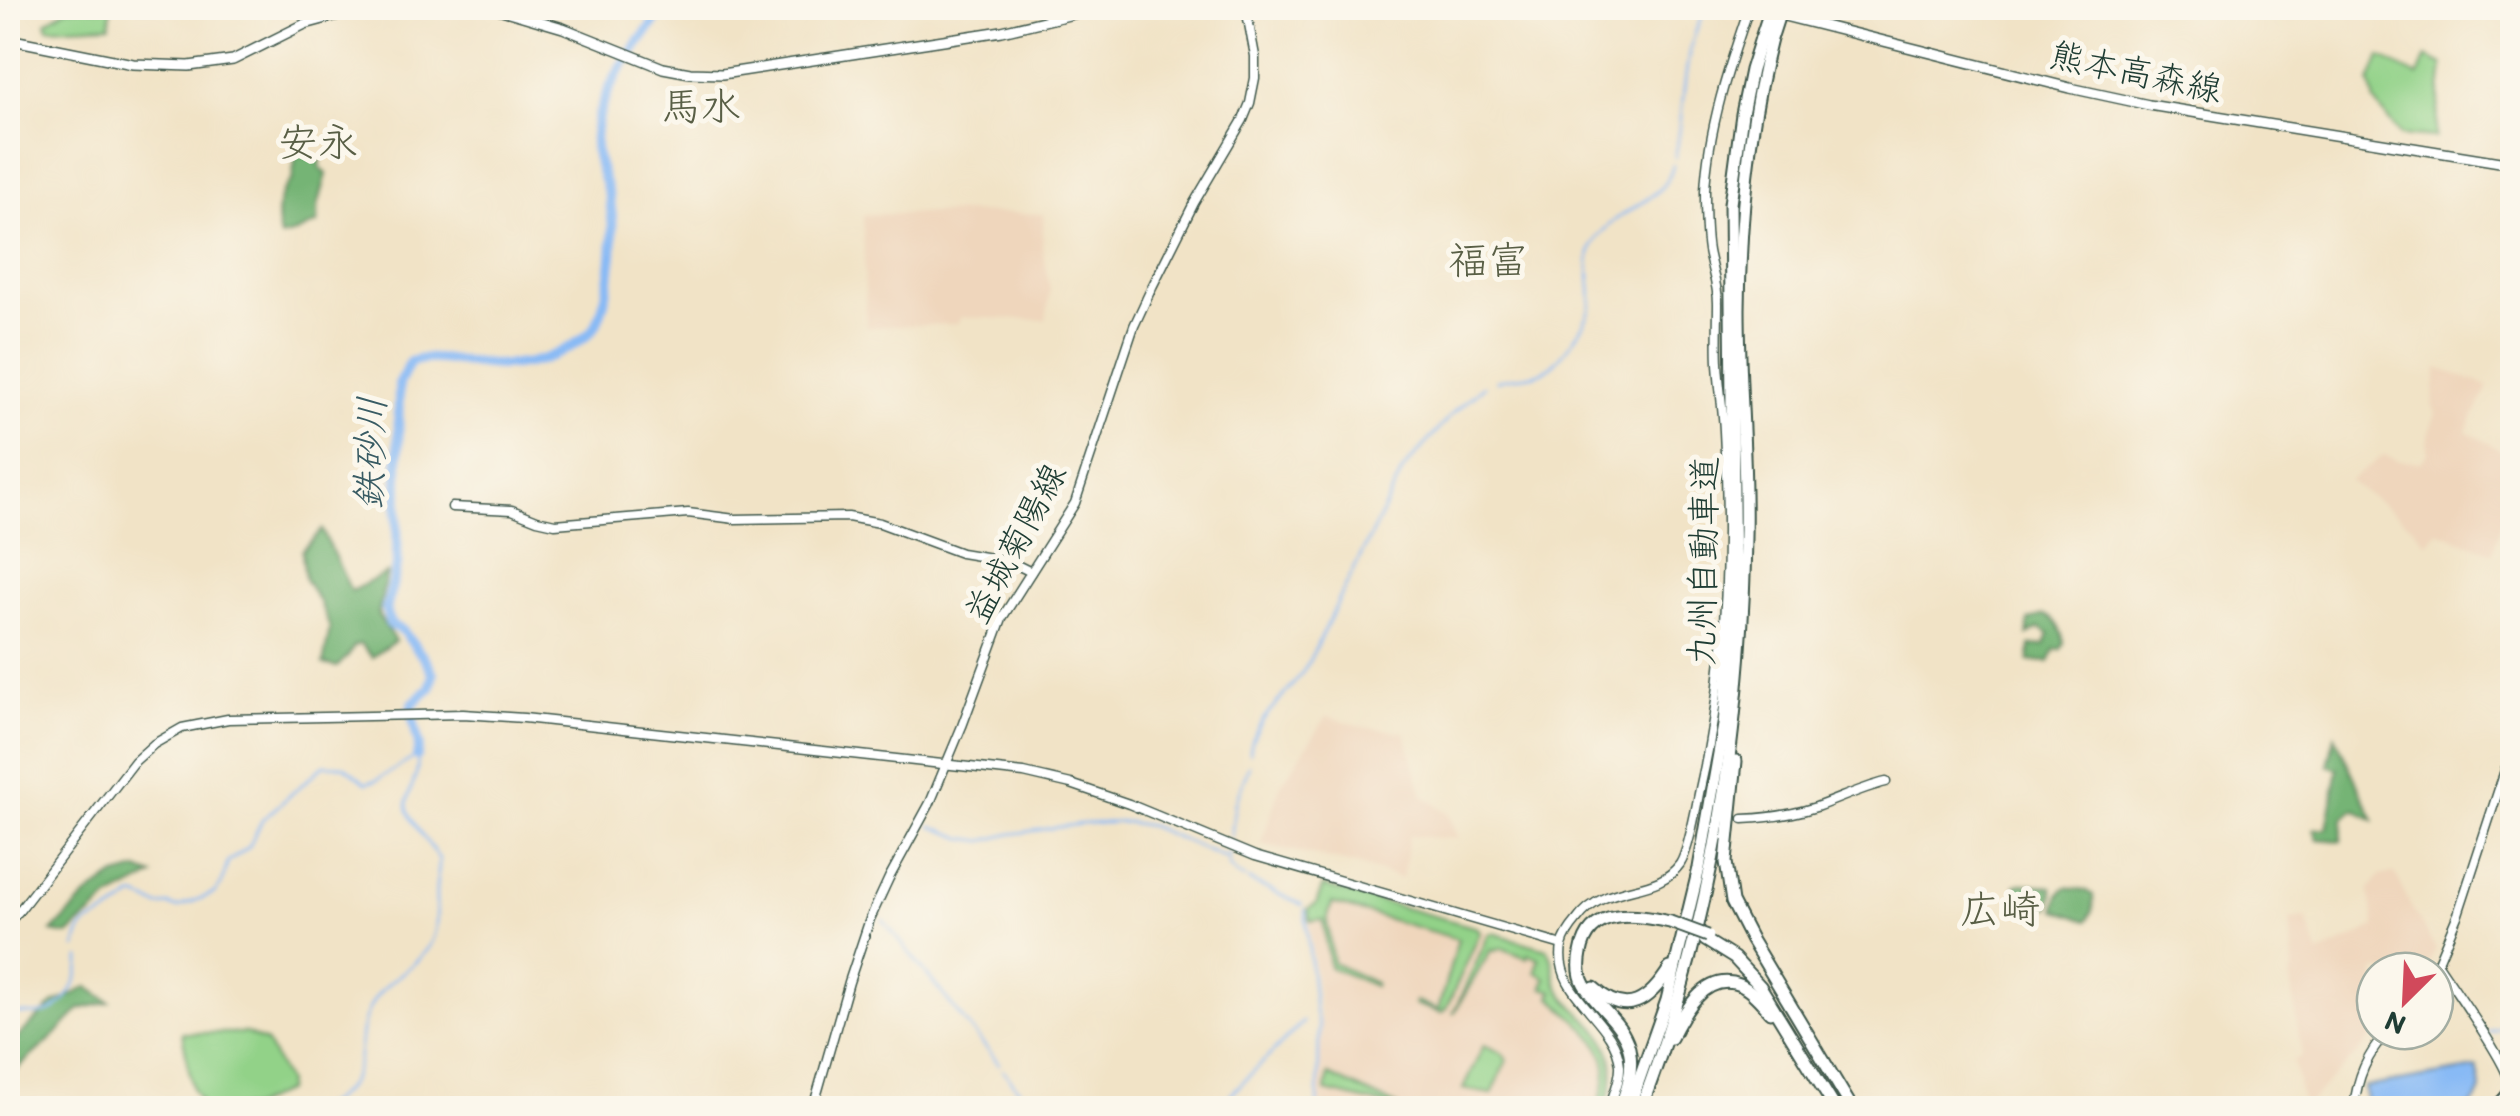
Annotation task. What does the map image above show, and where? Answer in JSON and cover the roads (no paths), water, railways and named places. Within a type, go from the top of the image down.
[{"type":"highway","name":"九州自動車道","points":[[1641,1108],[1659,1063],[1690,955],[1728,770],[1746,534],[1739,310],[1744,203],[1771,8]]},
{"type":"highway","name":"九州自動車道","points":[[1629,1108],[1667,1000],[1718,770],[1734,602],[1730,204],[1751,70],[1781,8]]},
{"type":"highway","points":[[1738,674],[1738,746],[1726,862],[1732,902],[1852,1108]]},
{"type":"highway","points":[[1620,1108],[1631,1069],[1630,1052],[1618,1025],[1584,984],[1580,968],[1588,934],[1608,919],[1642,917],[1706,938],[1736,954],[1804,1030]]},
{"type":"highway","points":[[1669,925],[1636,922],[1607,927],[1589,944],[1587,975],[1592,986],[1605,997],[1626,1004],[1637,1003],[1658,988],[1677,953]]},
{"type":"highway","points":[[1706,938],[1734,958],[1760,986],[1835,1108]]},
{"type":"highway","points":[[1659,1063],[1691,1002],[1716,985],[1740,986],[1752,993],[1792,1038]]},
{"type":"main road","points":[[8,39],[133,64],[190,66],[233,60],[305,24],[364,8]]},
{"type":"main road","points":[[494,8],[563,28],[675,71],[705,74],[990,33],[1098,8]]},
{"type":"main road","name":"熊本高森線","points":[[1751,8],[2149,105],[2512,164]]},
{"type":"street","name":"益城菊陽線","points":[[813,1108],[870,919],[930,803],[1002,618],[1075,503],[1134,326],[1152,287],[1251,101],[1255,56],[1246,8]]},
{"type":"street","points":[[1609,1108],[1620,1067],[1615,1045],[1572,990],[1564,969],[1562,945],[1583,911],[1597,900],[1653,884],[1680,864],[1702,784],[1721,664],[1726,524],[1718,297],[1708,249],[1705,190],[1720,103],[1751,8]]},
{"type":"street","points":[[452,507],[512,510],[555,524],[688,513],[735,519],[848,517],[880,523],[962,552],[1009,561],[1030,572]]},
{"type":"street","points":[[8,923],[135,760],[172,733],[193,724],[228,719],[444,714],[524,718],[1024,774],[1071,784],[1129,804],[1255,856],[1562,945]]},
{"type":"street","points":[[2443,951],[2512,748]]},
{"type":"street","points":[[1743,819],[1794,814],[1886,782]]},
{"type":"street","points":[[2455,995],[2508,1078],[2507,1093],[2492,1108]]},
{"type":"street","points":[[2354,1108],[2357,1083],[2372,1051]]},
{"type":"water","points":[[2477,1068],[2481,1090],[2468,1108],[2367,1108],[2364,1087]]},
{"type":"waterway","name":"鉄砂川","points":[[417,756],[419,745],[411,710],[413,703],[430,688],[433,674],[403,631],[390,624],[386,610],[397,566],[399,384],[410,362],[434,359],[503,365],[530,363],[572,346],[596,325],[606,295],[613,244],[609,196],[599,166],[595,135],[612,83],[665,8]]},
{"type":"waterway","points":[[1675,157],[1692,42],[1707,8]]},
{"type":"waterway","points":[[1496,381],[1541,372],[1564,352],[1591,305],[1589,259],[1595,241],[1611,223],[1652,196],[1673,165]]},
{"type":"waterway","points":[[1250,753],[1257,729],[1307,665],[1403,470],[1453,413],[1484,386]]},
{"type":"waterway","points":[[76,948],[84,927],[135,896],[159,906],[177,908],[214,893],[221,885],[228,862],[249,847],[262,820],[324,765],[344,766],[366,783],[417,756]]},
{"type":"waterway","points":[[320,1108],[338,1096],[355,1073],[361,1034],[372,1003],[423,955],[434,935],[439,859],[415,824],[407,804],[417,757]]},
{"type":"waterway","points":[[1231,837],[1235,803],[1249,765]]},
{"type":"waterway","points":[[931,826],[983,841],[1081,824],[1127,822],[1150,826],[1228,859]]},
{"type":"waterway","points":[[1229,851],[1228,865],[1244,878]]},
{"type":"waterway","points":[[1248,880],[1302,905]]},
{"type":"waterway","points":[[1305,909],[1319,1026],[1318,1108]]},
{"type":"waterway","points":[[883,920],[999,1064]]},
{"type":"waterway","points":[[8,1021],[15,1014],[49,1012],[64,1001],[75,984],[80,958]]},
{"type":"waterway","points":[[1217,1108],[1303,1022]]},
{"type":"waterway","points":[[2488,1032],[2512,1023]]},
{"type":"waterway","points":[[1003,1070],[1034,1108]]},
{"type":"district","name":"馬水","points":[[701,106]]},
{"type":"district","name":"安永","points":[[318,142]]},
{"type":"district","name":"福富","points":[[1488,260]]},
{"type":"district","name":"広崎","points":[[2000,909]]}]
